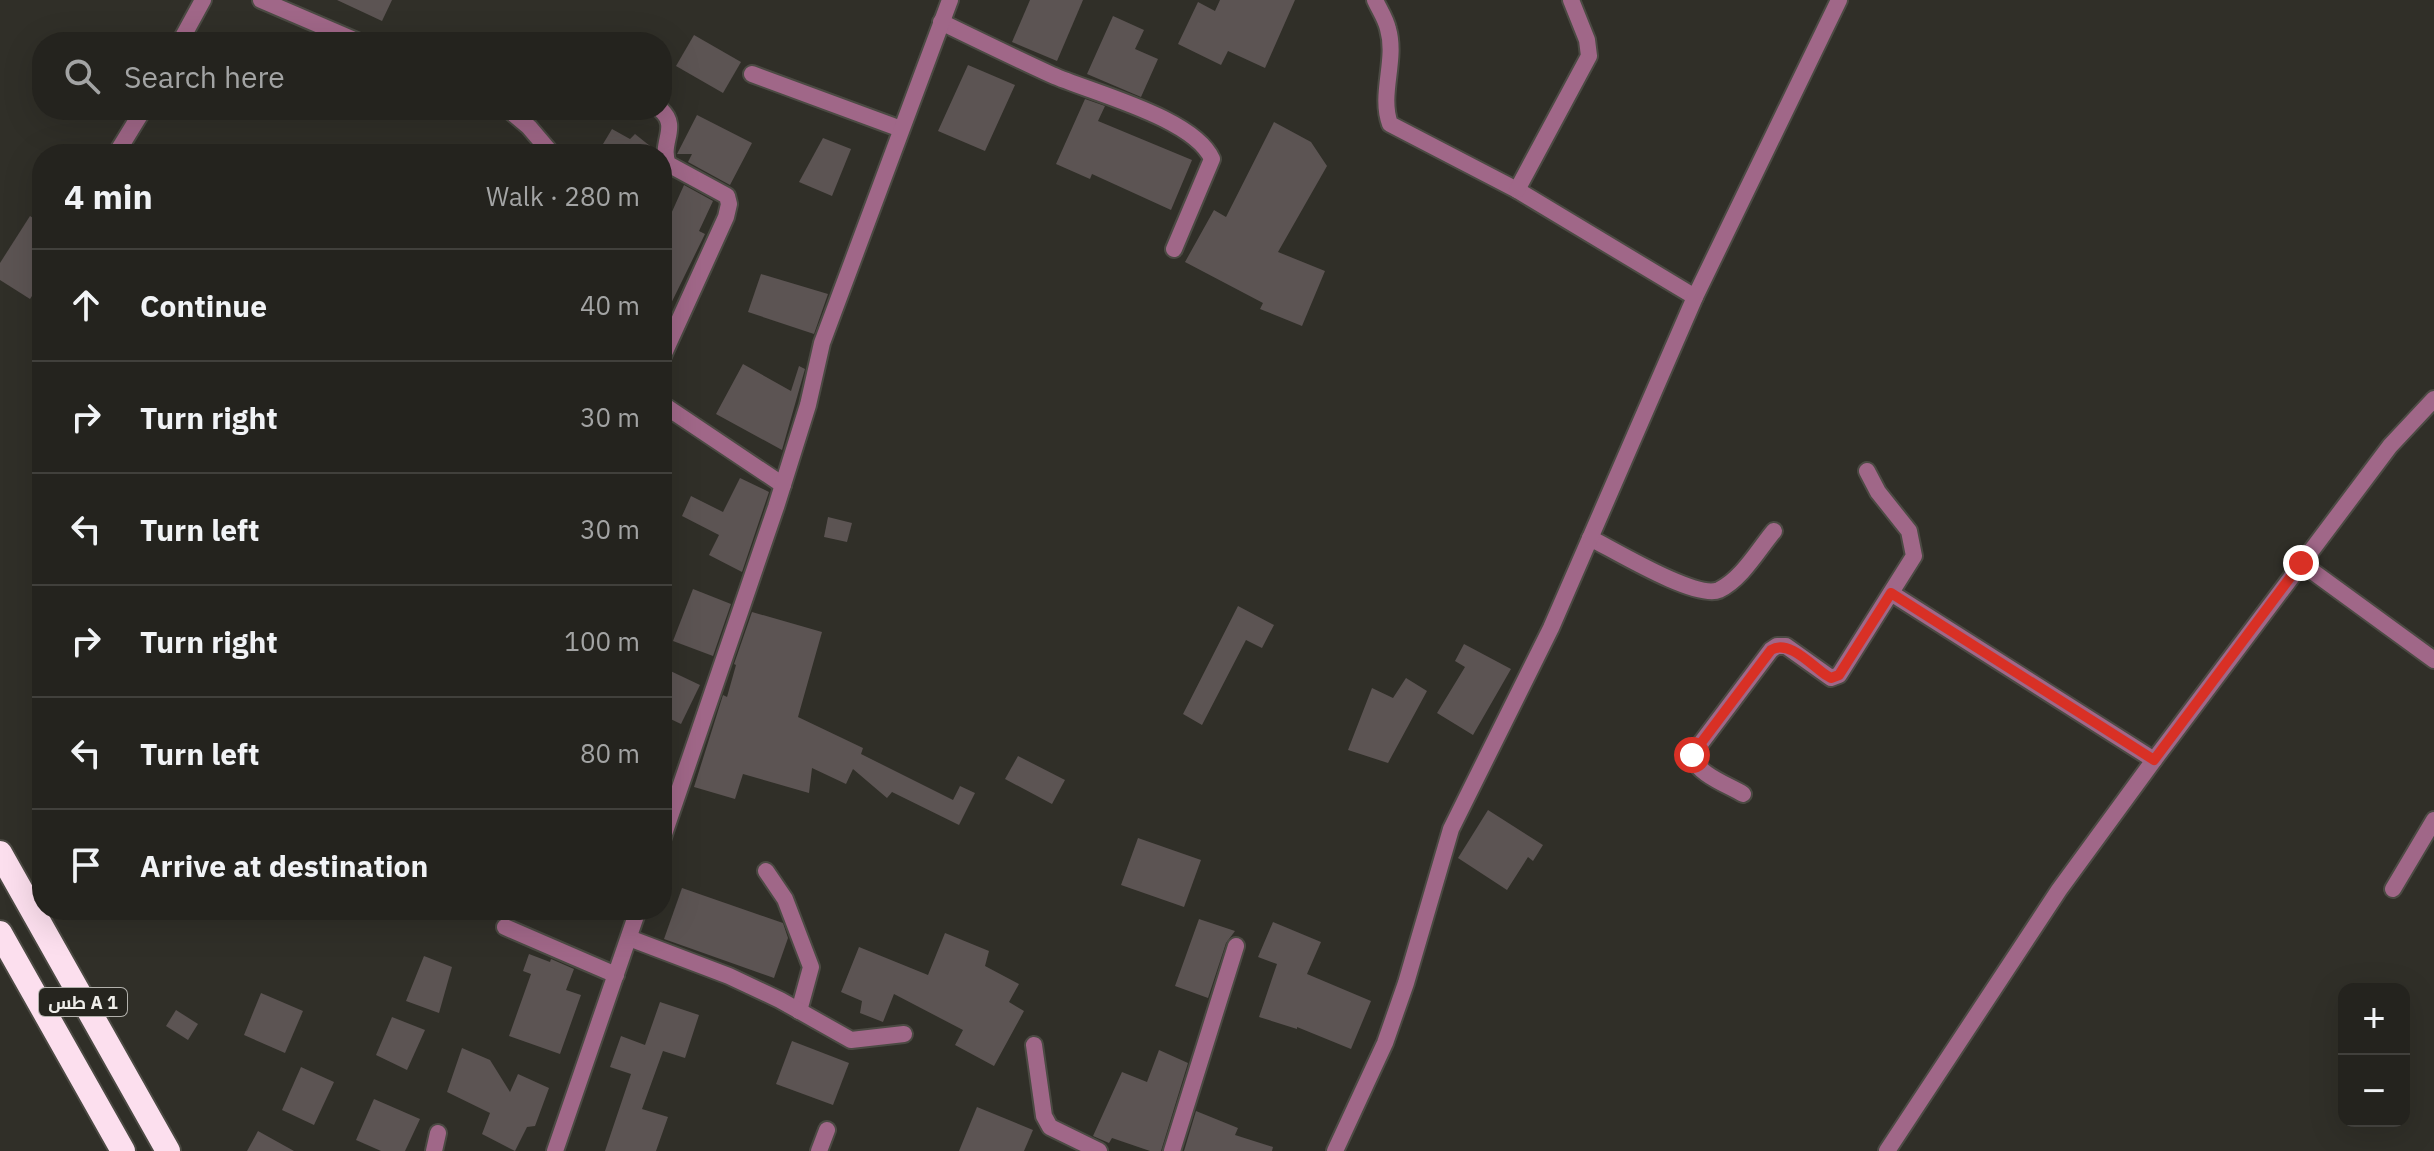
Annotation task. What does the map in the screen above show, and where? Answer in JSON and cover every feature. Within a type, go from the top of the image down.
[{"type":"highway","name":"طس A 1","points":[[0,853],[32,910]]},
{"type":"highway","name":"طس A 1","points":[[38,920],[168,1151]]},
{"type":"highway","name":"طس A 1","points":[[0,933],[123,1151]]},
{"type":"street","points":[[185,32],[203,0]]},
{"type":"street","points":[[261,0],[336,32]]},
{"type":"street","points":[[672,811],[783,485],[808,405],[822,343],[950,0]]},
{"type":"street","points":[[1375,0],[1388,27],[1391,44],[1386,100],[1390,124],[1517,190],[1695,297]]},
{"type":"street","points":[[1517,190],[1589,56],[1587,40],[1571,0]]},
{"type":"street","points":[[1335,1151],[1385,1043],[1451,829],[1551,628],[1695,297],[1839,0]]},
{"type":"street","points":[[941,22],[1054,76],[1160,117],[1206,145],[1212,159],[1174,249]]},
{"type":"street","points":[[752,74],[901,129]]},
{"type":"street","points":[[122,144],[137,120]]},
{"type":"street","points":[[521,120],[543,144]]},
{"type":"street","points":[[667,144],[672,127],[670,120]]},
{"type":"street","points":[[672,166],[727,196],[729,204],[726,217],[672,336]]},
{"type":"street","points":[[1887,1151],[2059,890],[2390,446],[2434,399]]},
{"type":"street","points":[[672,411],[783,485]]},
{"type":"street","points":[[1743,794],[1700,768],[1693,762],[1692,755],[1777,646],[1786,646],[1831,678],[1839,675],[1914,556],[1909,531],[1878,492],[1867,471]]},
{"type":"street","points":[[1590,538],[1684,586],[1702,592],[1717,591],[1734,580],[1774,531]]},
{"type":"street","points":[[2301,563],[2434,660]]},
{"type":"street","points":[[1891,593],[2154,760]]},
{"type":"street","points":[[2393,889],[2434,820]]},
{"type":"street","points":[[766,871],[785,899],[811,967],[799,1011]]},
{"type":"street","points":[[555,1151],[635,920]]},
{"type":"street","points":[[505,927],[616,975]]},
{"type":"street","points":[[629,938],[729,976],[851,1040],[904,1034]]},
{"type":"street","points":[[1172,1151],[1236,946]]},
{"type":"street","points":[[1034,1045],[1044,1116],[1050,1127],[1099,1151]]},
{"type":"street","points":[[819,1151],[827,1130]]},
{"type":"street","points":[[434,1151],[438,1133]]},
{"type":"building","points":[[337,0],[392,0],[382,21]]},
{"type":"building","points":[[1030,0],[1083,0],[1057,61],[1012,42]]},
{"type":"building","points":[[1220,0],[1295,0],[1265,68],[1228,51],[1221,65],[1178,44],[1198,2],[1215,11]]},
{"type":"building","points":[[1113,16],[1144,30],[1135,49],[1158,59],[1141,97],[1087,74]]},
{"type":"building","points":[[694,35],[741,62],[723,93],[676,66]]},
{"type":"building","points":[[968,65],[1015,85],[985,151],[938,131]]},
{"type":"building","points":[[1085,99],[1105,106],[1098,121],[1192,160],[1171,210],[1092,174],[1090,179],[1056,164]]},
{"type":"building","points":[[697,115],[752,143],[730,185],[688,162],[692,154],[677,154]]},
{"type":"building","points":[[1274,122],[1311,142],[1327,166],[1278,252],[1325,271],[1302,326],[1260,309],[1263,303],[1185,262],[1214,210],[1226,217]]},
{"type":"building","points":[[612,129],[630,139],[635,134],[648,144],[603,144]]},
{"type":"building","points":[[823,138],[851,149],[832,196],[799,182]]},
{"type":"building","points":[[684,185],[713,201],[699,231],[705,234],[672,302],[672,212]]},
{"type":"building","points":[[30,216],[32,217],[30,299],[0,280],[0,263]]},
{"type":"building","points":[[761,274],[828,294],[814,334],[748,312]]},
{"type":"building","points":[[743,364],[791,391],[799,366],[805,369],[782,450],[716,414]]},
{"type":"building","points":[[740,478],[769,492],[742,572],[709,555],[719,535],[682,516],[691,496],[723,512]]},
{"type":"building","points":[[828,517],[852,523],[847,542],[824,537]]},
{"type":"building","points":[[693,589],[731,604],[713,656],[673,641]]},
{"type":"building","points":[[1238,606],[1274,625],[1262,648],[1246,640],[1202,725],[1183,714]]},
{"type":"building","points":[[752,612],[822,632],[798,717],[863,748],[861,754],[953,800],[960,786],[975,793],[959,825],[892,792],[887,798],[853,769],[846,784],[812,768],[809,793],[743,774],[735,799],[694,787],[723,695],[727,697],[734,664]]},
{"type":"building","points":[[1464,644],[1511,669],[1473,735],[1437,713],[1465,667],[1455,661]]},
{"type":"building","points":[[672,672],[700,685],[681,724],[672,720]]},
{"type":"building","points":[[1406,678],[1427,691],[1388,763],[1348,750],[1372,688],[1393,698]]},
{"type":"building","points":[[1018,756],[1065,780],[1052,804],[1005,779]]},
{"type":"building","points":[[1488,810],[1543,845],[1533,861],[1528,857],[1507,890],[1458,858]]},
{"type":"building","points":[[1138,838],[1201,860],[1184,907],[1121,885]]},
{"type":"building","points":[[682,888],[783,923],[788,938],[774,978],[664,939]]},
{"type":"building","points":[[1199,919],[1235,931],[1226,943],[1208,998],[1175,986]]},
{"type":"building","points":[[1273,922],[1321,942],[1307,974],[1371,1001],[1351,1049],[1297,1027],[1259,1017],[1277,964],[1258,957]]},
{"type":"building","points":[[945,933],[989,951],[985,966],[1019,984],[1009,1002],[1024,1011],[994,1066],[955,1045],[963,1030],[894,994],[883,1022],[860,1013],[862,1001],[841,992],[859,947],[928,975]]},
{"type":"building","points":[[529,954],[574,969],[566,990],[581,995],[560,1054],[509,1036],[531,974],[523,971]]},
{"type":"building","points":[[424,956],[452,967],[439,1013],[406,1001]]},
{"type":"building","points":[[261,993],[303,1011],[285,1053],[244,1035]]},
{"type":"building","points":[[660,1002],[699,1015],[685,1058],[663,1051],[642,1109],[668,1117],[656,1151],[605,1151],[631,1074],[610,1067],[621,1036],[645,1045]]},
{"type":"building","points":[[176,1010],[198,1024],[188,1040],[166,1026]]},
{"type":"building","points":[[392,1017],[425,1030],[407,1070],[376,1055]]},
{"type":"building","points":[[792,1041],[849,1063],[833,1105],[776,1084]]},
{"type":"building","points":[[462,1048],[490,1060],[510,1092],[518,1074],[549,1088],[535,1126],[527,1127],[515,1151],[482,1134],[490,1113],[447,1092]]},
{"type":"building","points":[[1159,1050],[1188,1063],[1161,1151],[1150,1151],[1112,1138],[1109,1143],[1093,1136],[1122,1072],[1147,1082]]},
{"type":"building","points":[[301,1067],[334,1082],[314,1125],[282,1110]]},
{"type":"building","points":[[374,1099],[420,1119],[405,1151],[381,1151],[356,1140]]},
{"type":"building","points":[[977,1107],[1033,1130],[1024,1151],[959,1151]]},
{"type":"building","points":[[1196,1111],[1238,1128],[1235,1135],[1273,1147],[1272,1151],[1184,1151]]},
{"type":"building","points":[[258,1131],[294,1151],[247,1151]]},
{"type":"route","points":[[1692,755],[1771,650],[1786,646],[1831,678],[1839,675],[1891,593],[2154,760],[2301,563]]}]
